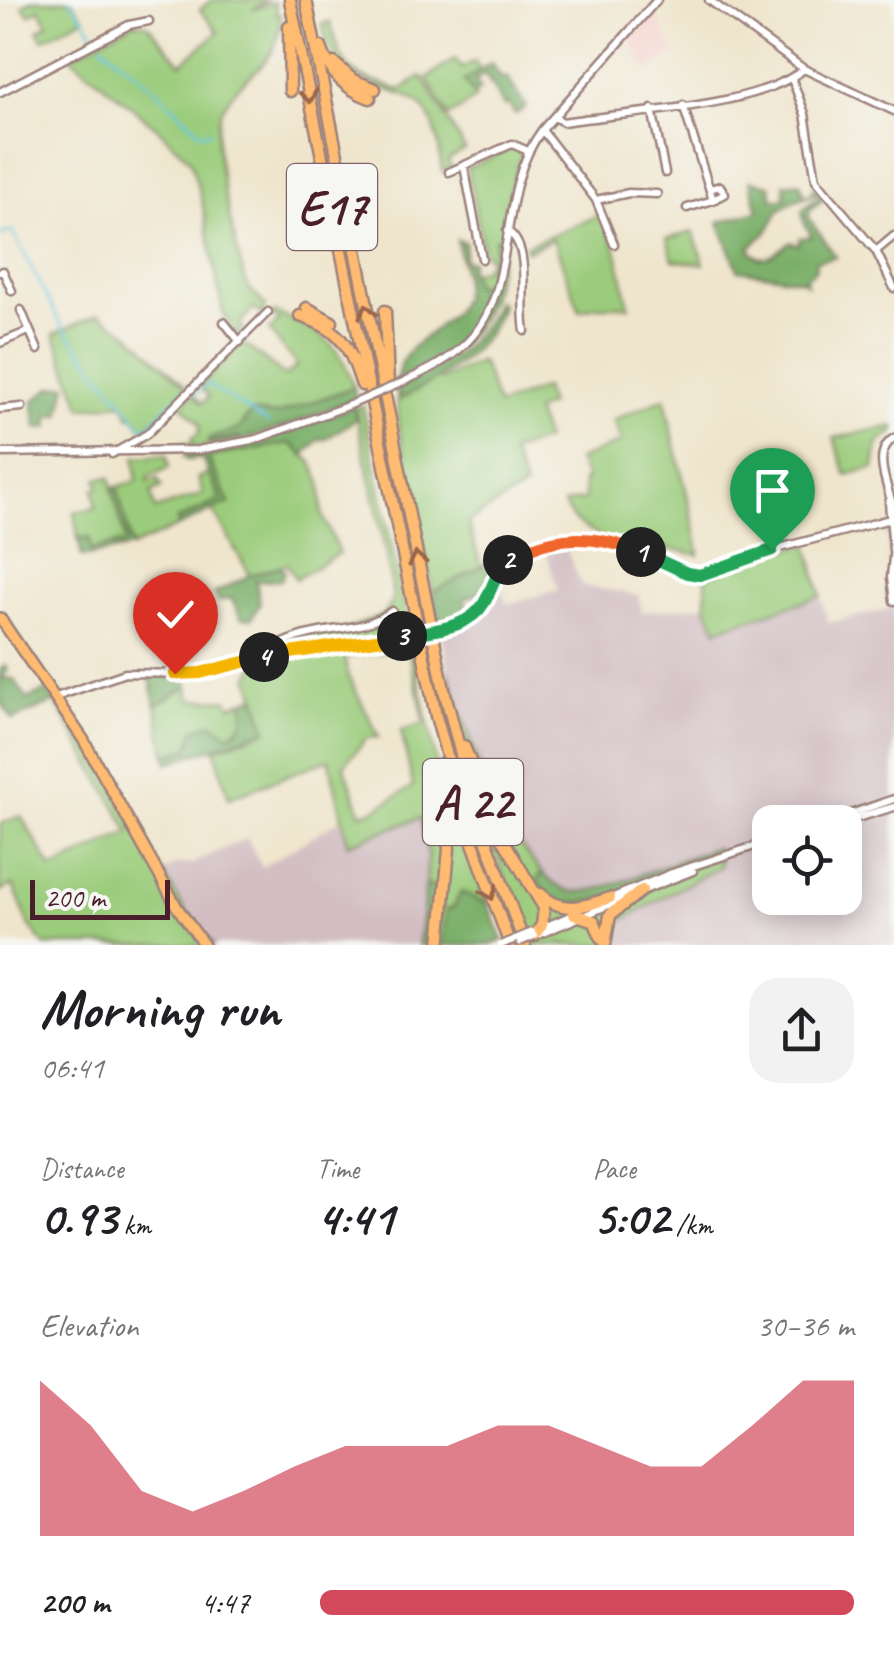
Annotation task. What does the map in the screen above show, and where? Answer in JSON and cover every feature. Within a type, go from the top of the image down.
[{"type":"highway","points":[[288,0],[290,91]]},
{"type":"highway","name":"E17","points":[[288,0],[374,414]]},
{"type":"highway","points":[[309,0],[330,69],[348,88],[372,94]]},
{"type":"highway","name":"E17","points":[[309,0],[386,406]]},
{"type":"highway","points":[[385,310],[385,352],[396,454]]},
{"type":"highway","points":[[303,312],[341,337],[349,350],[380,443]]},
{"type":"highway","name":"A 22","points":[[386,406],[436,654],[469,789],[533,935]]},
{"type":"highway","name":"A 22","points":[[374,414],[432,699],[465,822],[512,945]]},
{"type":"highway","points":[[436,654],[477,783],[498,831],[544,908],[533,935]]},
{"type":"highway","points":[[432,699],[448,816],[449,856],[438,945]]},
{"type":"highway","points":[[520,868],[546,900],[558,906],[580,907],[610,898]]},
{"type":"highway","points":[[604,945],[610,915],[642,890]]},
{"type":"highway","points":[[579,915],[596,923],[604,945]]},
{"type":"main road","points":[[0,618],[94,757],[168,890],[206,945]]},
{"type":"street","points":[[0,453],[162,453],[228,446],[281,431],[350,404],[448,358],[478,330],[494,299],[514,187],[528,151],[656,0]]},
{"type":"street","points":[[708,0],[804,70],[894,112]]},
{"type":"street","points":[[0,92],[129,25],[149,21]]},
{"type":"street","points":[[554,118],[564,122],[683,106],[761,91],[804,70]]},
{"type":"street","points":[[792,79],[805,114],[816,180],[876,251],[894,288]]},
{"type":"street","points":[[683,106],[713,200]]},
{"type":"street","points":[[652,109],[665,173]]},
{"type":"street","points":[[542,130],[596,200],[614,244]]},
{"type":"street","points":[[449,172],[512,144],[528,151]]},
{"type":"street","points":[[464,166],[482,260]]},
{"type":"street","points":[[687,208],[725,194],[720,186],[710,189]]},
{"type":"street","points":[[596,200],[630,193],[657,194]]},
{"type":"street","points":[[507,231],[516,237],[522,259],[525,331]]},
{"type":"street","points":[[876,251],[894,236]]},
{"type":"street","points":[[0,272],[3,271],[12,291]]},
{"type":"street","points":[[20,310],[38,350]]},
{"type":"street","points":[[112,454],[147,434],[268,312]]},
{"type":"street","points":[[224,322],[240,342]]},
{"type":"street","points":[[0,344],[29,331]]},
{"type":"street","points":[[0,409],[22,408]]},
{"type":"street","points":[[894,438],[882,454],[892,516],[894,601]]},
{"type":"street","points":[[56,697],[115,675],[192,674],[266,656],[446,627],[479,610],[507,561],[550,540],[604,541],[700,575],[892,516]]},
{"type":"street","points":[[266,656],[305,634],[344,629],[392,610]]},
{"type":"street","points":[[862,812],[894,803]]},
{"type":"street","points":[[862,815],[894,803]]},
{"type":"street","points":[[579,915],[610,898],[752,850]]},
{"type":"street","points":[[512,945],[642,890],[752,850]]},
{"type":"street","points":[[501,945],[533,935]]},
{"type":"shaded area","points":[[653,11],[675,53],[647,71],[630,40]]},
{"type":"shaded area","points":[[894,522],[894,945],[612,945],[619,922],[665,894],[716,849],[593,890],[570,893],[552,883],[498,810],[448,669],[442,632],[457,627],[491,599],[499,582],[507,604],[558,590],[544,546],[563,541],[582,586],[638,595],[642,612],[706,605],[717,629],[821,596],[828,623],[890,609],[884,525]]},
{"type":"shaded area","points":[[420,817],[428,855],[419,945],[213,945],[163,873],[176,864],[191,864],[247,838],[262,867],[341,819],[348,843]]},
{"type":"green space","points":[[32,0],[72,0],[84,18],[43,39],[38,30],[48,24],[39,9],[28,15],[23,6]]},
{"type":"green space","points":[[211,0],[267,0],[252,10],[274,2],[277,15],[281,15],[274,48],[230,96],[218,124],[223,188],[242,270],[248,287],[266,306],[262,315],[254,308],[240,323],[243,328],[237,335],[223,313],[202,201],[190,160],[154,125],[70,57],[133,23],[147,24],[181,64],[218,32],[200,10]]},
{"type":"green space","points":[[330,22],[345,62],[360,75],[401,90],[422,76],[465,150],[448,160],[451,168],[442,171],[435,131],[422,106],[365,82],[338,60],[322,24]]},
{"type":"green space","points":[[455,59],[462,68],[475,61],[480,70],[465,81],[476,98],[449,117],[427,78]]},
{"type":"green space","points":[[491,63],[502,79],[507,77],[526,107],[515,114],[508,104],[504,106],[485,74],[475,80],[480,89],[473,94],[464,81]]},
{"type":"green space","points":[[513,148],[521,150],[521,156],[510,191],[503,239],[496,238],[487,282],[476,287],[470,273],[483,269],[490,259],[484,253],[467,168]]},
{"type":"green space","points":[[750,181],[770,185],[773,200],[785,198],[784,184],[800,182],[804,196],[812,194],[814,188],[819,193],[780,209],[767,232],[750,247],[758,257],[769,257],[790,242],[798,245],[800,238],[812,237],[802,210],[821,195],[824,199],[811,208],[808,217],[836,257],[815,261],[816,269],[805,278],[807,284],[738,270],[719,222],[758,211]]},
{"type":"green space","points":[[602,214],[616,249],[629,306],[594,306],[580,311],[553,239],[527,251],[525,246]]},
{"type":"green space","points":[[693,232],[704,264],[673,260],[667,239]]},
{"type":"green space","points":[[496,238],[503,239],[498,268],[492,292],[474,328],[444,355],[397,380],[408,353],[442,324],[460,302],[464,281],[457,240],[465,242],[464,261],[471,261],[469,269],[474,285],[479,287],[487,282]]},
{"type":"green space","points":[[497,301],[501,305],[495,321],[475,349],[447,372],[400,399],[397,389],[443,364],[468,344]]},
{"type":"green space","points":[[275,312],[324,338],[340,356],[354,387],[277,415],[249,414],[238,429],[208,439],[209,443],[240,437],[241,440],[191,448],[155,448],[193,443],[200,424],[182,405],[193,394],[202,403],[209,397],[200,386],[243,343],[285,376],[297,366],[269,330],[279,321],[272,314]]},
{"type":"green space","points":[[99,314],[131,335],[188,388],[145,432],[123,403],[82,408],[54,334]]},
{"type":"green space","points":[[481,361],[498,406],[544,388],[549,405],[535,411],[546,440],[511,452],[525,487],[468,522],[481,567],[433,592],[399,430],[397,389],[401,399],[439,377],[441,380]]},
{"type":"green space","points":[[67,385],[60,415],[49,416],[49,427],[37,428],[33,402],[51,387]]},
{"type":"green space","points":[[354,387],[356,398],[287,426],[241,440],[239,437],[209,443],[208,439],[238,429],[252,412],[277,415]]},
{"type":"green space","points":[[665,398],[699,555],[667,548],[666,556],[608,539],[581,526],[564,504],[585,499],[586,479],[578,460],[621,442],[613,420]]},
{"type":"green space","points":[[354,406],[356,419],[326,439],[319,439],[304,455],[290,443],[208,457],[229,503],[179,526],[177,520],[221,500],[202,458],[184,457],[258,442]]},
{"type":"green space","points":[[363,406],[443,796],[452,797],[488,904],[461,892],[442,945],[434,945],[441,889],[426,885],[428,855],[420,818],[348,844],[329,759],[229,798],[215,749],[267,730],[249,676],[254,670],[251,657],[304,636],[343,631],[383,615],[391,604],[385,549],[355,408]],"holes":[[[408,649],[425,723],[401,730],[413,786],[372,811],[361,813],[344,765],[367,738],[379,737],[348,676],[345,657]]]},
{"type":"green space","points":[[894,426],[894,432],[878,443],[874,468],[846,475],[834,438]]},
{"type":"green space","points":[[290,443],[311,461],[321,483],[322,514],[339,553],[296,579],[287,564],[250,575],[212,509],[229,503],[208,457]]},
{"type":"green space","points":[[167,455],[169,468],[149,476],[148,482],[157,478],[162,487],[151,492],[155,510],[203,494],[198,478],[209,473],[221,501],[177,520],[179,526],[132,547],[117,487],[137,481],[135,457]]},
{"type":"green space","points":[[110,477],[126,542],[91,551],[88,537],[78,538],[74,512],[96,508],[97,479]]},
{"type":"green space","points":[[117,487],[132,547],[82,557],[78,538],[90,539],[91,550],[126,542],[112,489]]},
{"type":"green space","points":[[808,544],[821,596],[717,629],[706,605],[706,577]]},
{"type":"green space","points":[[503,554],[479,594],[464,598],[464,613],[439,622],[433,592]]},
{"type":"green space","points":[[281,566],[281,580],[256,581],[260,604],[251,619],[241,618],[231,598],[219,601],[215,593],[250,575]]},
{"type":"green space","points":[[6,665],[8,670],[1,678],[14,679],[27,699],[48,690],[55,702],[13,720],[0,701],[0,669]]},
{"type":"green space","points":[[448,669],[495,802],[542,872],[537,881],[558,902],[718,856],[720,866],[619,922],[612,945],[531,945],[469,776],[475,770]]},
{"type":"green space","points":[[149,674],[186,678],[188,688],[156,706]]},
{"type":"green space","points":[[188,688],[192,700],[227,699],[231,706],[244,701],[243,722],[219,740],[166,755],[156,706]]},
{"type":"green space","points":[[256,696],[267,730],[168,763],[166,755],[189,748],[195,729],[213,723],[229,735],[238,729],[244,701]]},
{"type":"green space","points":[[62,699],[183,907],[213,945],[44,945],[29,925],[13,885],[0,891],[0,824],[21,816],[52,869],[130,832],[55,702]]},
{"type":"green space","points":[[716,848],[718,856],[593,900],[555,901],[537,881],[542,872],[565,890],[588,891]]},
{"type":"green space","points":[[426,885],[441,888],[434,945],[419,945]]},
{"type":"green space","points":[[461,892],[488,904],[503,940],[491,945],[442,945],[446,910],[454,907]]},
{"type":"waterway","points":[[71,0],[97,38]]},
{"type":"waterway","points":[[102,45],[201,133]]},
{"type":"waterway","points":[[204,133],[210,131]]},
{"type":"waterway","points":[[0,235],[12,231],[62,326],[144,429],[188,387]]},
{"type":"waterway","points":[[195,394],[207,384],[268,423]]},
{"type":"route","points":[[175,674],[200,673],[266,656],[362,644],[457,624],[479,610],[507,561],[550,540],[604,541],[697,575],[772,550]]}]
